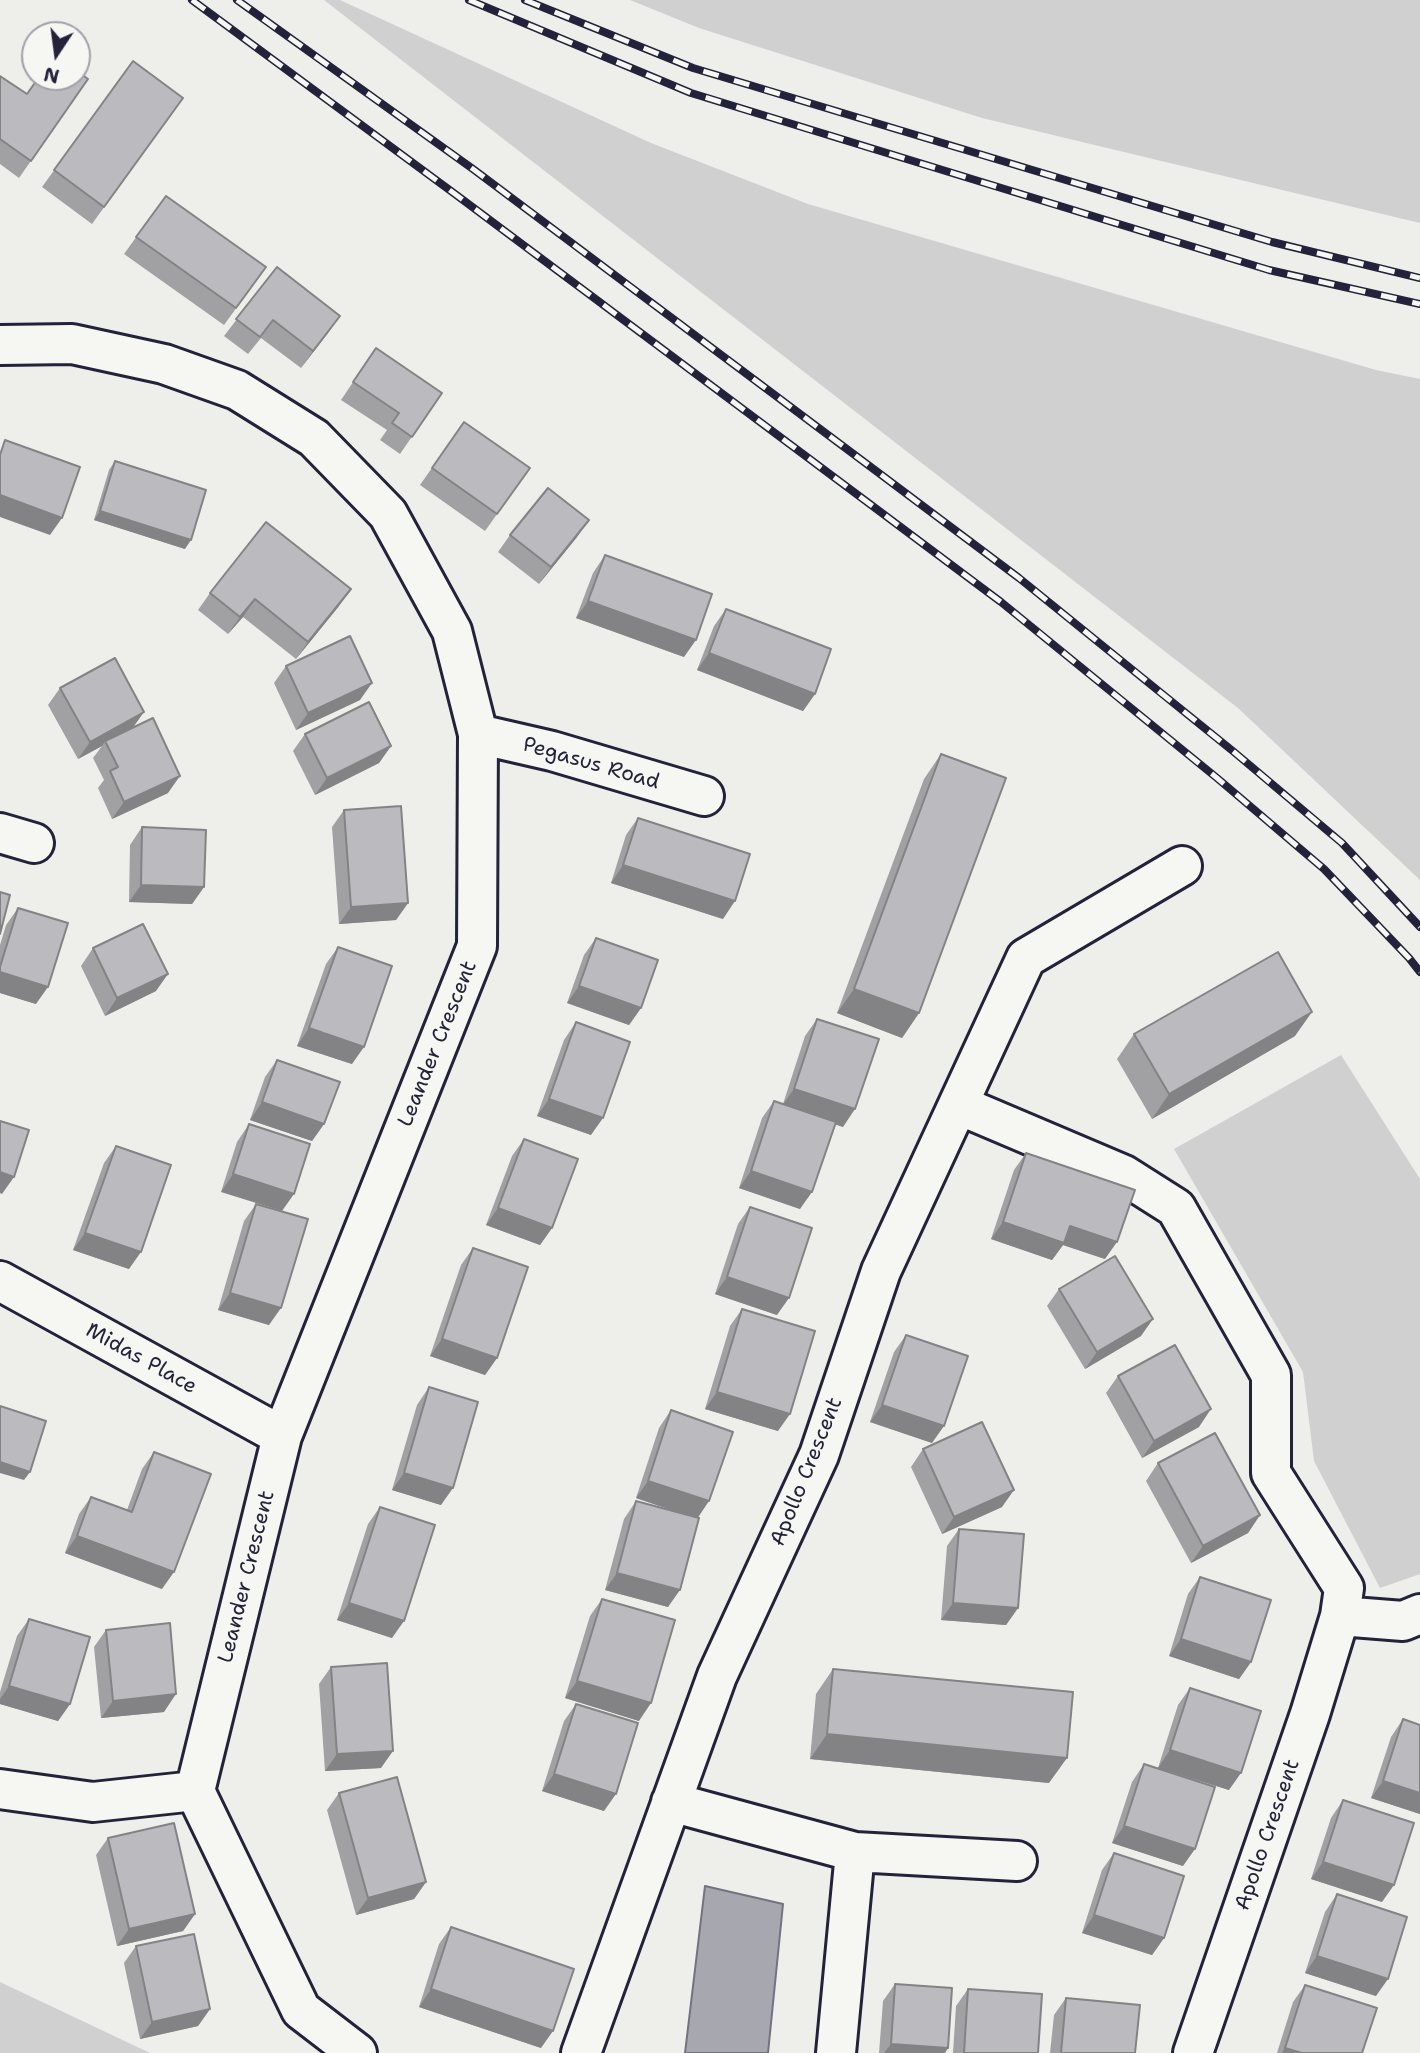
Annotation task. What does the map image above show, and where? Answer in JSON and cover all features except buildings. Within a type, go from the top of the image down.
[{"type":"street","name":"Leander Crescent","points":[[0,345],[72,344],[164,364],[237,390],[314,438],[388,514],[452,631],[478,734],[477,946],[282,1436],[195,1791]]},
{"type":"street","name":"Pegasus Road","points":[[478,734],[552,751],[704,796]]},
{"type":"street","name":"Apollo Crescent","points":[[581,2053],[717,1676],[818,1455],[881,1271],[1026,958],[1182,866]]},
{"type":"street","name":"Apollo Crescent","points":[[958,1105],[1124,1175],[1176,1208],[1271,1375],[1271,1473],[1344,1588],[1340,1616],[1310,1714],[1193,2053]]},
{"type":"street","name":"Midas Place","points":[[0,1281],[282,1436]]},
{"type":"street","points":[[1340,1616],[1403,1621],[1420,1614]]},
{"type":"street","points":[[0,1789],[93,1802],[195,1791],[301,2010],[357,2053]]},
{"type":"street","points":[[671,1802],[855,1852],[1017,1861]]},
{"type":"street","points":[[836,2053],[855,1852]]},
{"type":"shaded area","points":[[324,0],[340,0],[651,143],[808,204],[1376,370],[1420,379],[1420,880],[1238,708]]},
{"type":"shaded area","points":[[630,0],[1420,0],[1420,223],[982,118],[699,28]]},
{"type":"shaded area","points":[[1341,1055],[1420,1179],[1420,1574],[1380,1588],[1314,1461],[1303,1372],[1174,1149]]},
{"type":"shaded area","points":[[705,1886],[783,1904],[768,2053],[685,2053]]},
{"type":"shaded area","points":[[0,1982],[150,2053],[0,2053]]},
{"type":"railway","points":[[192,0],[1001,602],[1324,869],[1420,972]]},
{"type":"railway","points":[[237,0],[473,169],[1019,578],[1342,843],[1420,927]]},
{"type":"railway","points":[[469,0],[691,93],[1269,270],[1420,304]]},
{"type":"railway","points":[[525,0],[693,68],[1272,242],[1420,278]]}]
